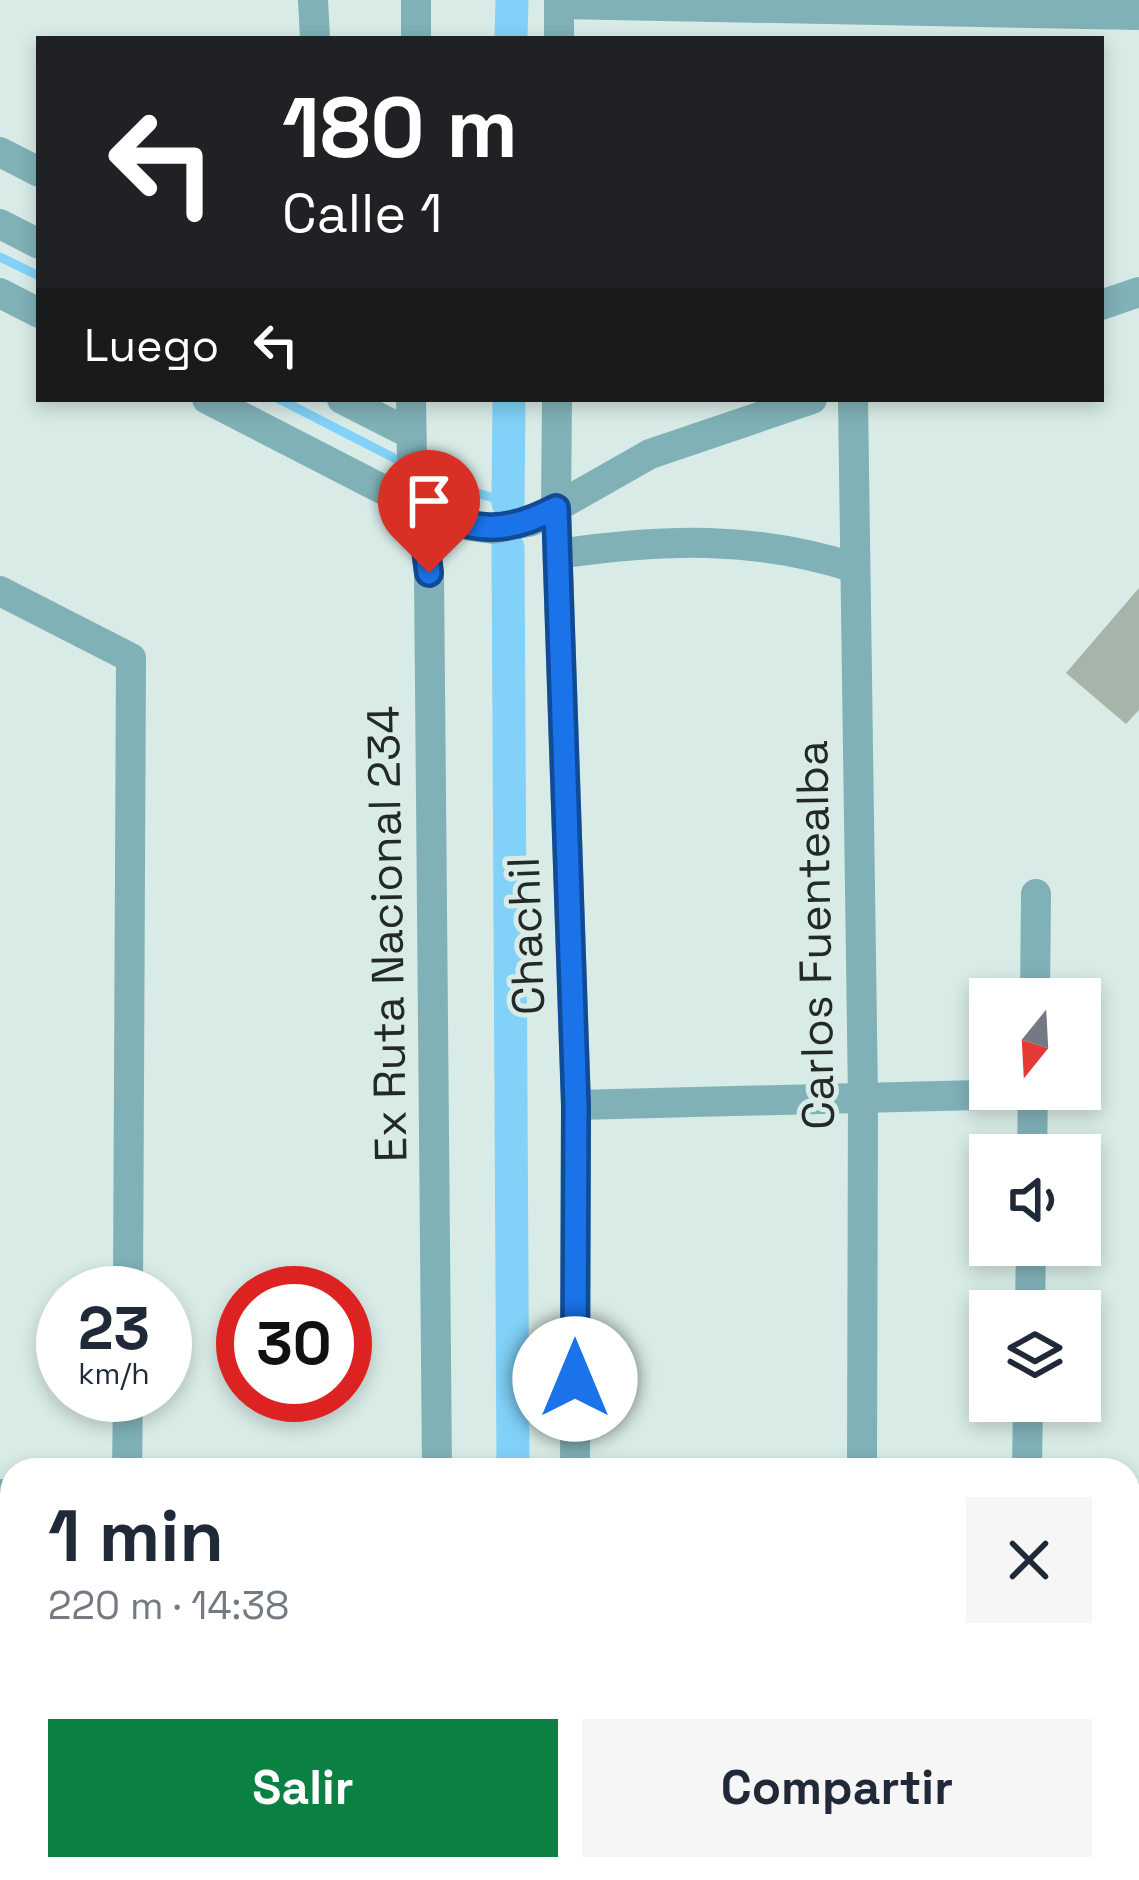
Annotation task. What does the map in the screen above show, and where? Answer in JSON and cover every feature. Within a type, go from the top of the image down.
[{"type":"street","points":[[313,0],[315,36]]},
{"type":"street","points":[[416,0],[416,36]]},
{"type":"street","points":[[559,36],[559,2],[1139,15]]},
{"type":"street","points":[[0,152],[36,170]]},
{"type":"street","points":[[0,224],[36,242]]},
{"type":"street","points":[[1104,303],[1139,292]]},
{"type":"street","points":[[0,293],[36,311]]},
{"type":"street","points":[[213,402],[421,508],[493,529],[514,527],[556,508],[650,454],[803,402]]},
{"type":"street","points":[[348,402],[411,434]]},
{"type":"street","name":"Ex Ruta Nacional 234","points":[[411,402],[429,573],[436,1458]]},
{"type":"street","name":"Chachil","points":[[557,402],[556,508],[576,1106],[575,1458]]},
{"type":"street","name":"Carlos Fuentealba","points":[[853,402],[863,1099],[862,1458]]},
{"type":"street","points":[[558,554],[640,543],[742,542],[855,568]]},
{"type":"street","points":[[0,591],[131,658],[128,1266]]},
{"type":"street","points":[[1035,978],[1036,894]]},
{"type":"street","points":[[576,1106],[969,1095]]},
{"type":"street","points":[[127,1458],[128,1422]]},
{"type":"street","points":[[1028,1422],[1028,1458]]},
{"type":"building","points":[[1139,588],[1139,710],[1126,724],[1066,673]]},
{"type":"waterway","points":[[511,36],[512,0]]},
{"type":"waterway","points":[[0,257],[36,275]]},
{"type":"waterway","points":[[285,402],[398,460]]},
{"type":"waterway","points":[[508,503],[509,402]]},
{"type":"waterway","points":[[430,477],[508,503]]},
{"type":"waterway","points":[[508,548],[513,1458]]},
{"type":"route","points":[[429,573],[421,508],[445,519],[493,529],[532,521],[556,508],[576,1106],[575,1379]]}]
